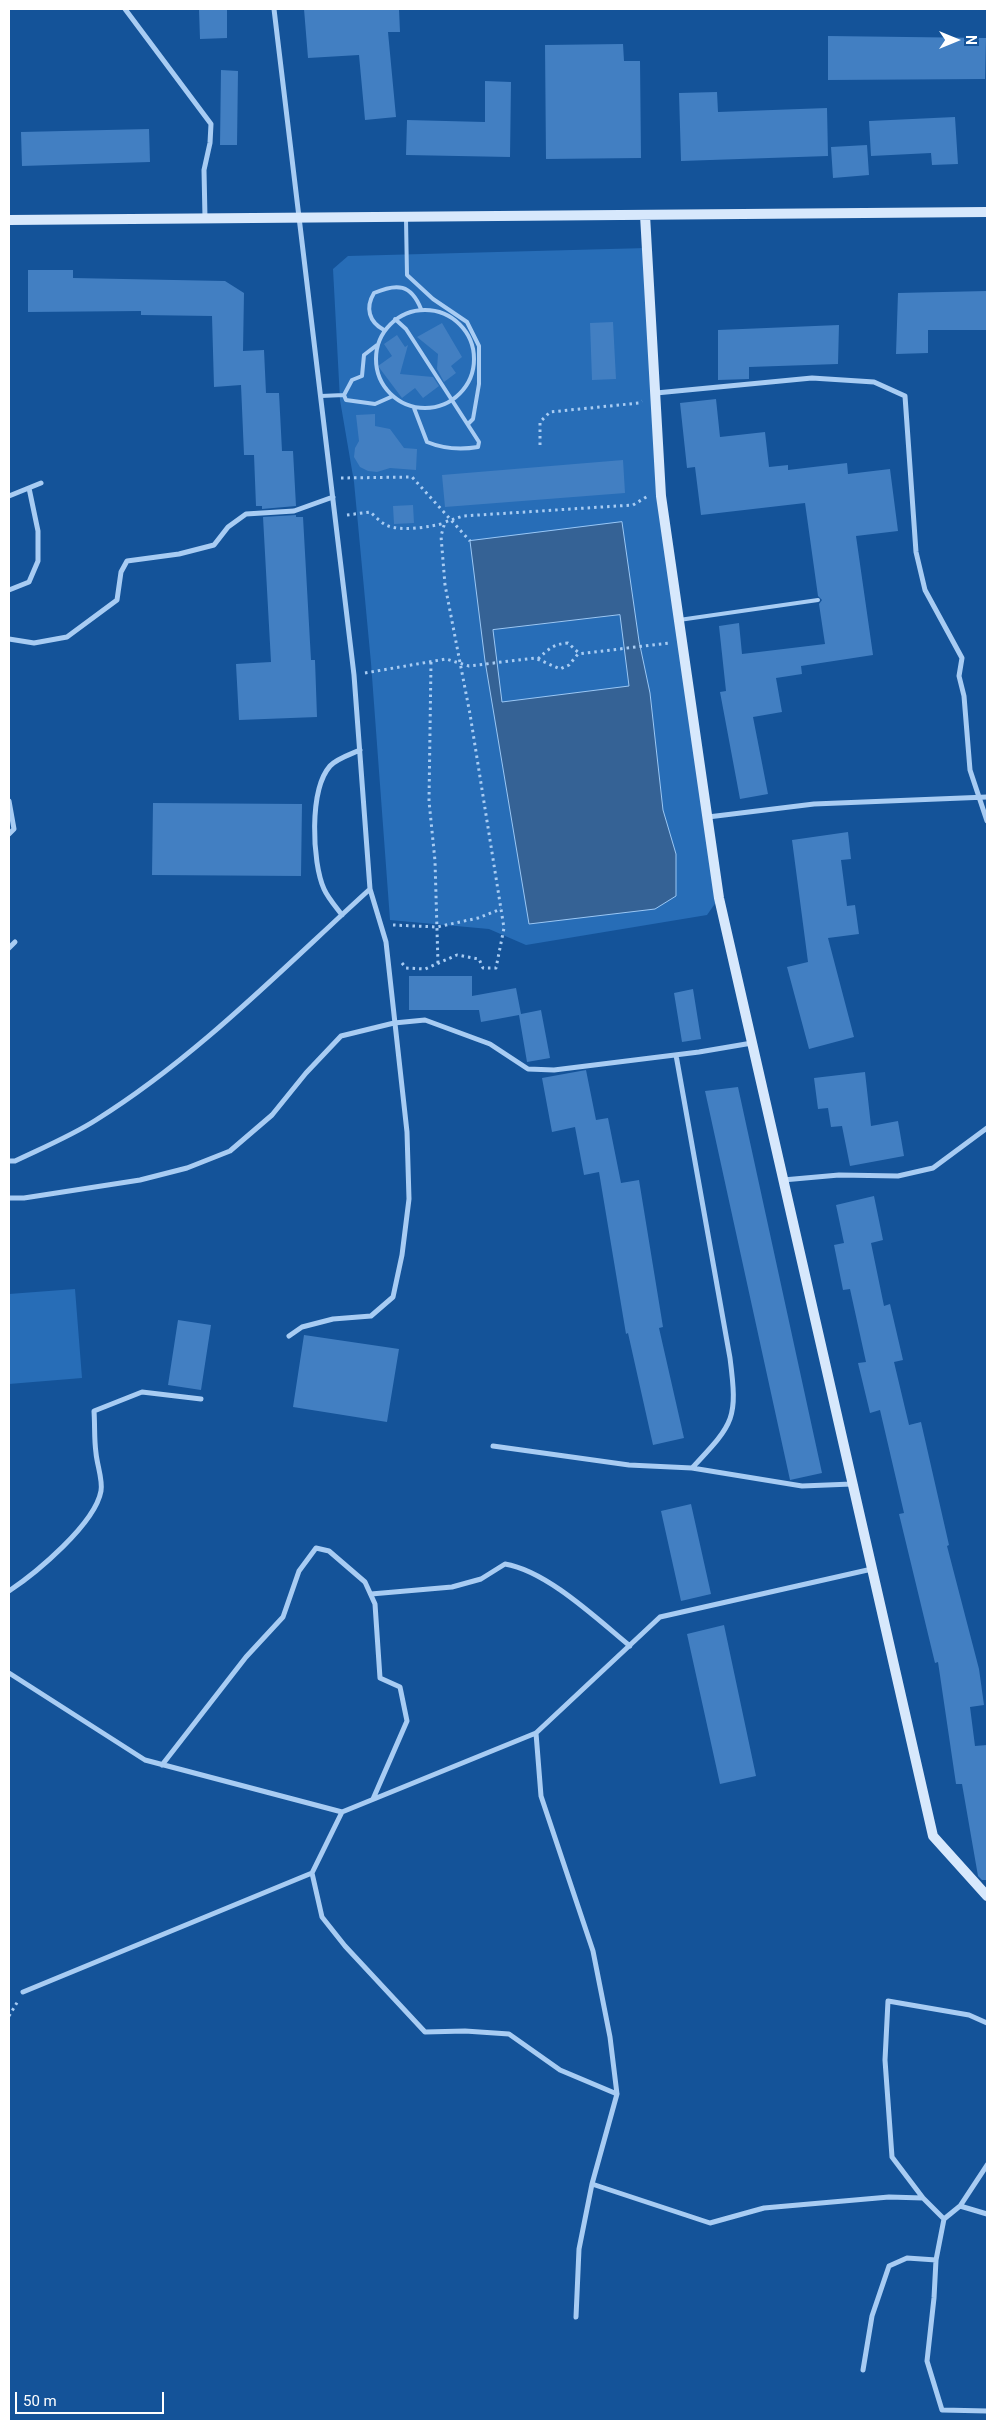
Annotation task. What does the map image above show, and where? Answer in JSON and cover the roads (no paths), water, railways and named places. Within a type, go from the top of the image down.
[{"type":"street","points":[[125,9],[210,124],[210,144],[204,170],[205,218]]},
{"type":"street","points":[[274,9],[301,217],[354,674],[370,889],[386,942],[407,1132],[409,1199],[402,1255],[393,1297],[371,1316],[333,1319],[302,1327],[289,1336]]},
{"type":"street","points":[[9,220],[987,212]]},
{"type":"street","points":[[645,215],[661,488],[719,898],[933,1836],[987,1896]]},
{"type":"street","points":[[656,393],[812,378],[874,382],[905,396],[916,552],[925,590],[962,658],[959,676],[964,696],[970,770],[981,797],[987,821]]},
{"type":"street","points":[[9,496],[41,483]]},
{"type":"street","points":[[9,590],[29,582],[38,561],[38,531],[29,488]]},
{"type":"street","points":[[9,639],[34,643],[67,638],[116,600],[120,572],[127,561],[179,554],[214,545],[228,527],[246,514],[294,511],[333,497]]},
{"type":"street","points":[[342,914],[324,889],[315,835],[315,806],[319,785],[330,765],[360,750]]},
{"type":"street","points":[[707,817],[814,804],[987,796]]},
{"type":"street","points":[[9,801],[14,829],[9,834]]},
{"type":"street","points":[[9,1161],[15,1161],[95,1121],[155,1079],[202,1042],[370,889]]},
{"type":"street","points":[[9,948],[15,942]]},
{"type":"street","points":[[9,1198],[24,1198],[140,1180],[187,1168],[230,1151],[272,1115],[306,1073],[341,1036],[394,1024],[425,1020],[490,1044],[528,1068],[554,1070],[676,1055],[752,1043]]},
{"type":"street","points":[[676,1055],[730,1358],[735,1397],[731,1422],[717,1442],[692,1468]]},
{"type":"street","points":[[783,1180],[839,1175],[898,1176],[933,1168],[987,1128]]},
{"type":"street","points":[[9,1591],[31,1576],[65,1545],[94,1508],[101,1490],[95,1452],[94,1411],[142,1392],[201,1399]]},
{"type":"street","points":[[493,1446],[629,1465],[692,1468],[802,1486],[852,1484]]},
{"type":"street","points":[[162,1765],[246,1657],[283,1617],[299,1571],[316,1548],[329,1551],[366,1582],[375,1604],[380,1678],[400,1687],[408,1721],[373,1799]]},
{"type":"street","points":[[371,1594],[452,1587],[481,1579],[505,1564],[519,1566],[567,1594],[630,1646]]},
{"type":"street","points":[[9,1674],[145,1760],[342,1812],[536,1733],[660,1617],[872,1569]]},
{"type":"street","points":[[536,1733],[541,1796],[592,1951],[610,2037],[617,2094],[592,2184],[579,2248],[576,2317]]},
{"type":"street","points":[[342,1812],[312,1872],[322,1917],[345,1946],[425,2032],[465,2031],[509,2034],[560,2070],[617,2094]]},
{"type":"street","points":[[23,1992],[312,1872]]},
{"type":"street","points":[[944,2219],[924,2198],[892,2157],[885,2060],[888,2002],[968,2015],[987,2023]]},
{"type":"street","points":[[987,2165],[960,2206],[944,2219],[936,2260],[927,2361],[942,2410],[987,2411]]},
{"type":"street","points":[[592,2184],[710,2223],[764,2208],[889,2197],[924,2198]]},
{"type":"street","points":[[960,2206],[987,2214]]},
{"type":"street","points":[[863,2370],[872,2316],[889,2266],[907,2258],[936,2260]]},
{"type":"lane","points":[[406,216],[407,275],[433,299],[467,322],[479,346],[481,360],[475,408],[473,419],[468,424]]},
{"type":"lane","points":[[384,330],[375,325],[370,316],[369,302],[374,293],[396,286],[408,290],[417,299],[421,309]]},
{"type":"lane","points":[[421,309],[440,311],[454,318],[465,329],[473,344],[475,362],[471,378],[461,393],[452,400],[431,408],[414,408],[386,390],[378,376],[375,360],[377,344],[384,330],[395,319],[409,312],[421,309]]},
{"type":"lane","points":[[395,319],[406,330],[468,424],[479,442],[478,447],[462,449],[441,447],[427,442],[414,408]]},
{"type":"lane","points":[[344,395],[352,380],[362,376],[364,355],[377,344]]},
{"type":"lane","points":[[321,396],[344,395]]},
{"type":"lane","points":[[344,395],[346,400],[375,404],[393,396]]},
{"type":"lane","points":[[679,620],[818,600]]}]
